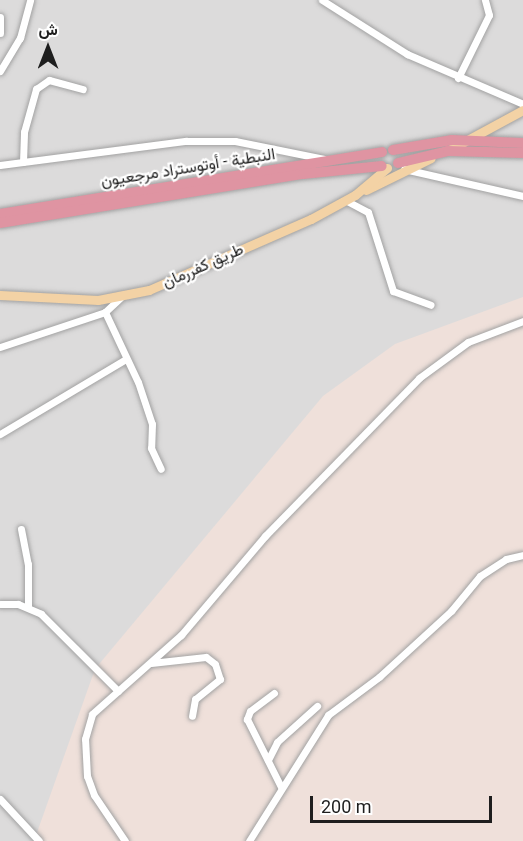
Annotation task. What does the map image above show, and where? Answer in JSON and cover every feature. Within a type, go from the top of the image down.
[{"type":"highway","name":"النبطية - أوتوستراد مرجعيون","points":[[0,214],[387,151],[471,140],[523,143]]},
{"type":"highway","points":[[387,151],[394,166]]},
{"type":"highway","points":[[387,151],[394,166]]},
{"type":"highway","name":"النبطية - أوتوستراد مرجعيون","points":[[0,224],[312,172],[394,166],[443,153],[523,153]]},
{"type":"main road","points":[[443,153],[471,140],[523,110]]},
{"type":"main road","points":[[355,195],[394,166]]},
{"type":"main road","name":"طريق كفررمان","points":[[0,295],[120,298],[159,285],[345,201],[394,166]]},
{"type":"street","points":[[0,71],[20,38],[30,0]]},
{"type":"street","points":[[322,0],[399,50],[458,78],[523,104]]},
{"type":"street","points":[[458,78],[489,15],[485,0]]},
{"type":"street","points":[[0,17],[0,33]]},
{"type":"street","points":[[23,162],[24,132],[36,88],[54,80],[83,89]]},
{"type":"street","points":[[0,165],[222,140],[330,160]]},
{"type":"street","points":[[394,166],[523,196]]},
{"type":"street","points":[[345,201],[368,212],[393,291],[431,305]]},
{"type":"street","points":[[0,347],[105,312],[120,298]]},
{"type":"street","points":[[105,312],[152,423],[151,448],[161,469]]},
{"type":"street","points":[[124,841],[94,795],[86,751],[89,719],[193,622],[276,524],[419,378],[468,342],[523,321]]},
{"type":"street","points":[[0,434],[126,359]]},
{"type":"street","points":[[21,529],[28,564],[28,607]]},
{"type":"street","points":[[249,841],[328,715],[379,677],[451,611],[480,576],[506,559],[523,555]]},
{"type":"street","points":[[0,604],[28,607],[78,647],[118,691]]},
{"type":"street","points":[[151,663],[206,657],[215,664],[221,676],[195,699],[192,716]]},
{"type":"street","points":[[274,693],[247,716],[281,787]]},
{"type":"street","points":[[268,760],[284,734],[317,706]]},
{"type":"street","points":[[0,799],[39,841]]},
{"type":"shaded area","points":[[0,0],[523,0],[523,454],[187,841],[0,841]]},
{"type":"shaded area","points":[[523,297],[523,841],[34,841],[95,669],[323,396],[395,344]]}]
